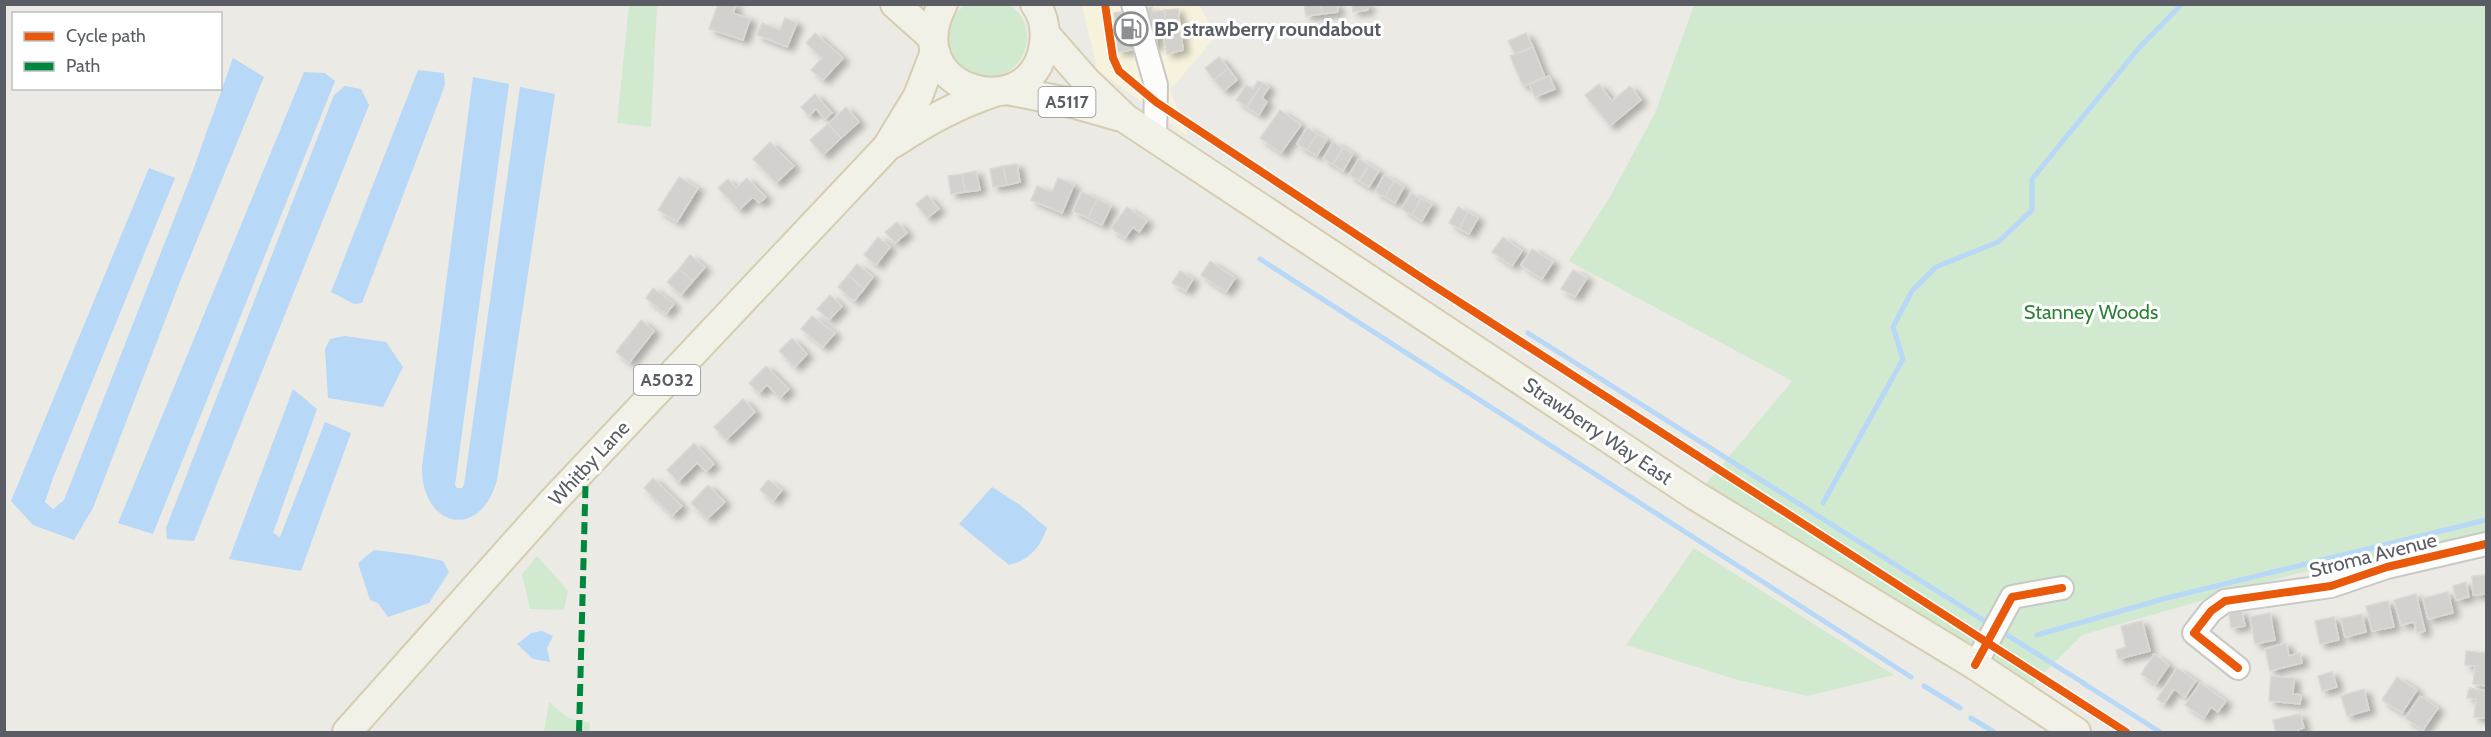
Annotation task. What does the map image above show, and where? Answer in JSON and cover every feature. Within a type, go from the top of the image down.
[{"type":"main road","name":"A5117","points":[[895,4],[933,44],[943,69],[956,82],[973,90],[1000,91],[1023,81],[1036,68],[1043,52],[1044,17]]},
{"type":"main road","name":"Whitby Lane","points":[[347,732],[554,500],[887,147],[918,96],[933,44],[935,18],[943,4]]},
{"type":"main road","name":"Strawberry Way East","points":[[1044,17],[1088,82],[1126,119],[1696,496],[1975,665],[2076,732]]},
{"type":"main road","name":"Whitby Lane","points":[[887,147],[962,103],[1000,91]]},
{"type":"main road","name":"Strawberry Way East","points":[[1000,91],[1080,105],[1126,119]]},
{"type":"street","points":[[1133,4],[1156,85],[1155,138]]},
{"type":"street","name":"Stroma Avenue","points":[[2238,668],[2194,633],[2211,611],[2225,601],[2331,586],[2387,567],[2487,544]]},
{"type":"street","points":[[1975,665],[2012,597],[2062,588]]},
{"type":"shaded area","points":[[1082,5],[1199,5],[1216,36],[1170,90],[1188,137],[1097,69]]},
{"type":"green space","points":[[629,5],[657,5],[651,127],[617,123]]},
{"type":"green space","points":[[966,5],[1010,5],[1022,18],[1027,32],[1026,47],[1020,60],[1010,70],[997,76],[982,77],[966,70],[956,61],[949,44],[949,34],[955,15]]},
{"type":"green space","name":"Stanney Woods","points":[[1694,5],[2486,5],[2486,537],[2382,561],[2298,573],[2082,635],[2020,697],[1696,496],[1792,381],[1569,261],[1610,197],[1655,113]]},
{"type":"green space","points":[[1694,548],[1894,675],[1807,696],[1738,680],[1626,645]]},
{"type":"green space","points":[[537,556],[568,591],[564,610],[530,609],[522,574]]},
{"type":"green space","points":[[549,702],[568,718],[590,723],[589,732],[544,732]]},
{"type":"water","points":[[233,58],[264,77],[181,279],[93,508],[74,540],[33,525],[11,501],[149,168],[175,178],[53,478],[45,502],[53,509],[64,500],[192,173]]},
{"type":"water","points":[[418,70],[444,73],[445,85],[362,303],[354,304],[331,292]]},
{"type":"water","points":[[304,72],[325,73],[335,81],[153,534],[118,523]]},
{"type":"water","points":[[473,77],[509,84],[455,485],[457,488],[462,488],[464,485],[520,87],[555,94],[497,480],[489,500],[478,513],[466,519],[453,519],[441,514],[431,503],[424,487],[422,467]]},
{"type":"water","points":[[345,86],[361,89],[369,105],[194,541],[167,539],[166,528],[334,95]]},
{"type":"water","points":[[345,336],[386,342],[403,367],[383,407],[328,398],[325,349],[330,339]]},
{"type":"water","points":[[293,389],[317,409],[273,533],[280,537],[325,422],[351,433],[301,571],[229,559]]},
{"type":"water","points":[[992,487],[1020,505],[1047,528],[1033,552],[1023,560],[1009,565],[959,524]]},
{"type":"water","points":[[374,550],[443,561],[449,572],[429,603],[388,617],[378,603],[370,600],[358,563]]},
{"type":"water","points":[[542,631],[553,636],[547,648],[550,662],[533,659],[517,644],[531,633]]},
{"type":"building","points":[[718,4],[736,4],[733,13],[750,19],[743,40],[709,29]]},
{"type":"building","points":[[1304,4],[1321,4],[1322,14],[1306,16]]},
{"type":"building","points":[[1321,4],[1337,4],[1338,12],[1322,14]]},
{"type":"building","points":[[1352,4],[1368,4],[1368,10],[1353,12]]},
{"type":"building","points":[[1152,7],[1153,12],[1164,10],[1168,34],[1156,36],[1157,46],[1118,52],[1114,13]]},
{"type":"building","points":[[1178,9],[1183,50],[1167,54],[1163,35],[1168,34],[1164,10]]},
{"type":"building","points":[[785,18],[797,23],[787,47],[757,35],[762,23],[780,30]]},
{"type":"building","points":[[815,33],[843,58],[823,80],[811,70],[822,58],[806,43]]},
{"type":"building","points":[[1526,33],[1533,47],[1515,54],[1508,41]]},
{"type":"building","points":[[1533,47],[1545,77],[1523,86],[1510,56]]},
{"type":"building","points":[[1219,57],[1228,68],[1214,80],[1205,68]]},
{"type":"building","points":[[1228,68],[1237,80],[1224,91],[1214,80]]},
{"type":"building","points":[[1549,76],[1555,89],[1535,97],[1529,84]]},
{"type":"building","points":[[1258,81],[1263,83],[1247,107],[1236,100],[1246,85],[1253,89]]},
{"type":"building","points":[[1263,83],[1269,87],[1262,98],[1267,102],[1259,115],[1247,107]]},
{"type":"building","points":[[1599,84],[1612,101],[1630,86],[1641,100],[1610,126],[1585,95]]},
{"type":"building","points":[[815,94],[832,113],[825,119],[816,109],[809,116],[801,107]]},
{"type":"building","points":[[846,107],[859,122],[841,138],[828,124]]},
{"type":"building","points":[[1280,110],[1301,125],[1281,153],[1260,138]]},
{"type":"building","points":[[828,124],[841,138],[823,155],[810,140]]},
{"type":"building","points":[[1307,127],[1317,134],[1307,150],[1297,144]]},
{"type":"building","points":[[1317,134],[1327,139],[1317,156],[1307,150]]},
{"type":"building","points":[[770,142],[794,166],[776,183],[753,159]]},
{"type":"building","points":[[1333,142],[1343,148],[1333,164],[1323,159]]},
{"type":"building","points":[[1343,148],[1353,154],[1343,171],[1333,164]]},
{"type":"building","points":[[1359,159],[1369,165],[1359,181],[1349,175]]},
{"type":"building","points":[[1017,164],[1020,182],[1007,185],[1003,166]]},
{"type":"building","points":[[1369,165],[1379,171],[1369,187],[1359,181]]},
{"type":"building","points":[[1003,166],[1007,185],[993,187],[990,169]]},
{"type":"building","points":[[976,171],[980,190],[965,192],[962,174]]},
{"type":"building","points":[[962,174],[965,192],[951,194],[948,176]]},
{"type":"building","points":[[1384,175],[1394,181],[1385,197],[1375,192]]},
{"type":"building","points":[[679,177],[698,188],[677,222],[658,210]]},
{"type":"building","points":[[747,178],[766,197],[759,203],[753,197],[739,210],[718,188],[728,179],[736,188]]},
{"type":"building","points":[[1058,178],[1074,185],[1062,213],[1031,200],[1037,186],[1052,192]]},
{"type":"building","points":[[1394,181],[1404,187],[1395,203],[1385,197]]},
{"type":"building","points":[[1082,192],[1097,199],[1088,218],[1073,211]]},
{"type":"building","points":[[1411,193],[1421,199],[1412,215],[1402,209]]},
{"type":"building","points":[[927,195],[939,209],[927,218],[916,204]]},
{"type":"building","points":[[1097,199],[1111,206],[1102,225],[1088,218]]},
{"type":"building","points":[[1421,199],[1432,204],[1422,221],[1412,215]]},
{"type":"building","points":[[1127,207],[1147,221],[1139,232],[1133,227],[1125,238],[1111,228]]},
{"type":"building","points":[[1458,207],[1468,212],[1459,229],[1449,223]]},
{"type":"building","points":[[1468,212],[1478,218],[1469,234],[1459,229]]},
{"type":"building","points":[[897,222],[907,233],[895,243],[885,232]]},
{"type":"building","points":[[878,237],[890,247],[876,265],[864,255]]},
{"type":"building","points":[[1503,237],[1522,251],[1512,266],[1492,252]]},
{"type":"building","points":[[1532,249],[1553,262],[1542,279],[1521,265]]},
{"type":"building","points":[[690,255],[705,267],[693,281],[679,269]]},
{"type":"building","points":[[1210,261],[1235,278],[1226,292],[1201,275]]},
{"type":"building","points":[[857,264],[873,277],[864,289],[848,275]]},
{"type":"building","points":[[679,269],[693,281],[681,295],[667,282]]},
{"type":"building","points":[[1573,270],[1587,278],[1575,297],[1561,289]]},
{"type":"building","points":[[1180,271],[1193,279],[1186,291],[1172,283]]},
{"type":"building","points":[[848,275],[864,289],[854,301],[838,287]]},
{"type":"building","points":[[653,288],[674,304],[666,314],[646,298]]},
{"type":"building","points":[[830,295],[842,306],[829,320],[817,309]]},
{"type":"building","points":[[812,316],[835,333],[823,347],[801,329]]},
{"type":"building","points":[[641,320],[654,331],[629,363],[616,352]]},
{"type":"building","points":[[792,338],[807,354],[795,367],[779,351]]},
{"type":"building","points":[[766,366],[789,389],[780,398],[767,385],[759,393],[749,383]]},
{"type":"building","points":[[743,399],[755,412],[726,440],[714,427]]},
{"type":"building","points":[[694,443],[714,464],[706,471],[697,463],[678,482],[667,470]]},
{"type":"building","points":[[653,478],[682,506],[672,516],[644,488]]},
{"type":"building","points":[[768,480],[782,490],[773,501],[760,490]]},
{"type":"building","points":[[708,485],[725,502],[707,519],[691,503]]},
{"type":"building","points":[[2486,575],[2486,594],[2473,595],[2472,576]]},
{"type":"building","points":[[2466,582],[2469,597],[2456,600],[2453,586]]},
{"type":"building","points":[[2448,592],[2453,613],[2428,619],[2423,598]]},
{"type":"building","points":[[2416,594],[2425,631],[2417,633],[2414,622],[2401,625],[2394,600]]},
{"type":"building","points":[[2388,601],[2394,627],[2372,631],[2366,606]]},
{"type":"building","points":[[2242,611],[2245,626],[2231,628],[2229,614]]},
{"type":"building","points":[[2270,613],[2275,640],[2255,644],[2250,617]]},
{"type":"building","points":[[2362,614],[2366,632],[2345,637],[2341,619]]},
{"type":"building","points":[[2334,617],[2339,640],[2320,644],[2315,621]]},
{"type":"building","points":[[2142,621],[2150,651],[2118,659],[2116,650],[2126,647],[2121,626]]},
{"type":"building","points":[[2286,643],[2289,656],[2300,653],[2302,663],[2270,671],[2265,649]]},
{"type":"building","points":[[2466,651],[2486,653],[2486,686],[2473,684],[2475,666],[2465,665]]},
{"type":"building","points":[[2154,654],[2169,665],[2156,684],[2141,674]]},
{"type":"building","points":[[2177,668],[2196,681],[2185,697],[2174,689],[2164,704],[2157,699]]},
{"type":"building","points":[[2332,672],[2337,687],[2322,691],[2318,676]]},
{"type":"building","points":[[2271,676],[2294,678],[2293,694],[2301,695],[2300,704],[2269,701]]},
{"type":"building","points":[[2397,677],[2417,690],[2402,713],[2382,700]]},
{"type":"building","points":[[2200,683],[2226,701],[2218,712],[2211,707],[2204,718],[2185,705]]},
{"type":"building","points":[[2469,688],[2486,691],[2486,718],[2474,717],[2476,699],[2467,698]]},
{"type":"building","points":[[2364,689],[2369,710],[2347,716],[2341,696]]},
{"type":"building","points":[[2420,696],[2438,708],[2423,730],[2405,718]]},
{"type":"building","points":[[2300,714],[2304,728],[2298,730],[2299,732],[2276,732],[2273,720]]},
{"type":"waterway","points":[[1823,503],[1903,359],[1893,327],[1912,291],[1936,267],[1998,242],[2032,210],[2032,179],[2139,48],[2182,4]]},
{"type":"waterway","points":[[1260,259],[1911,677]]},
{"type":"waterway","points":[[1528,333],[1991,625]]},
{"type":"waterway","points":[[2037,635],[2163,599],[2486,520]]},
{"type":"waterway","points":[[1999,630],[2085,684]]},
{"type":"waterway","points":[[2083,683],[2160,732]]},
{"type":"waterway","points":[[1924,686],[1960,708]]},
{"type":"waterway","points":[[1971,718],[1994,732]]},
{"type":"marked path","points":[[579,732],[586,466]]},
{"type":"cycle path","points":[[1105,4],[1113,58],[1119,71],[1156,102],[1425,280],[2126,732]]},
{"type":"cycle path","points":[[2238,668],[2194,633],[2211,611],[2225,601],[2331,586],[2387,567],[2486,544]]},
{"type":"cycle path","points":[[1975,665],[2012,597],[2062,588]]},
{"type":"place","name":"BP strawberry roundabout","points":[[1131,29]]}]
